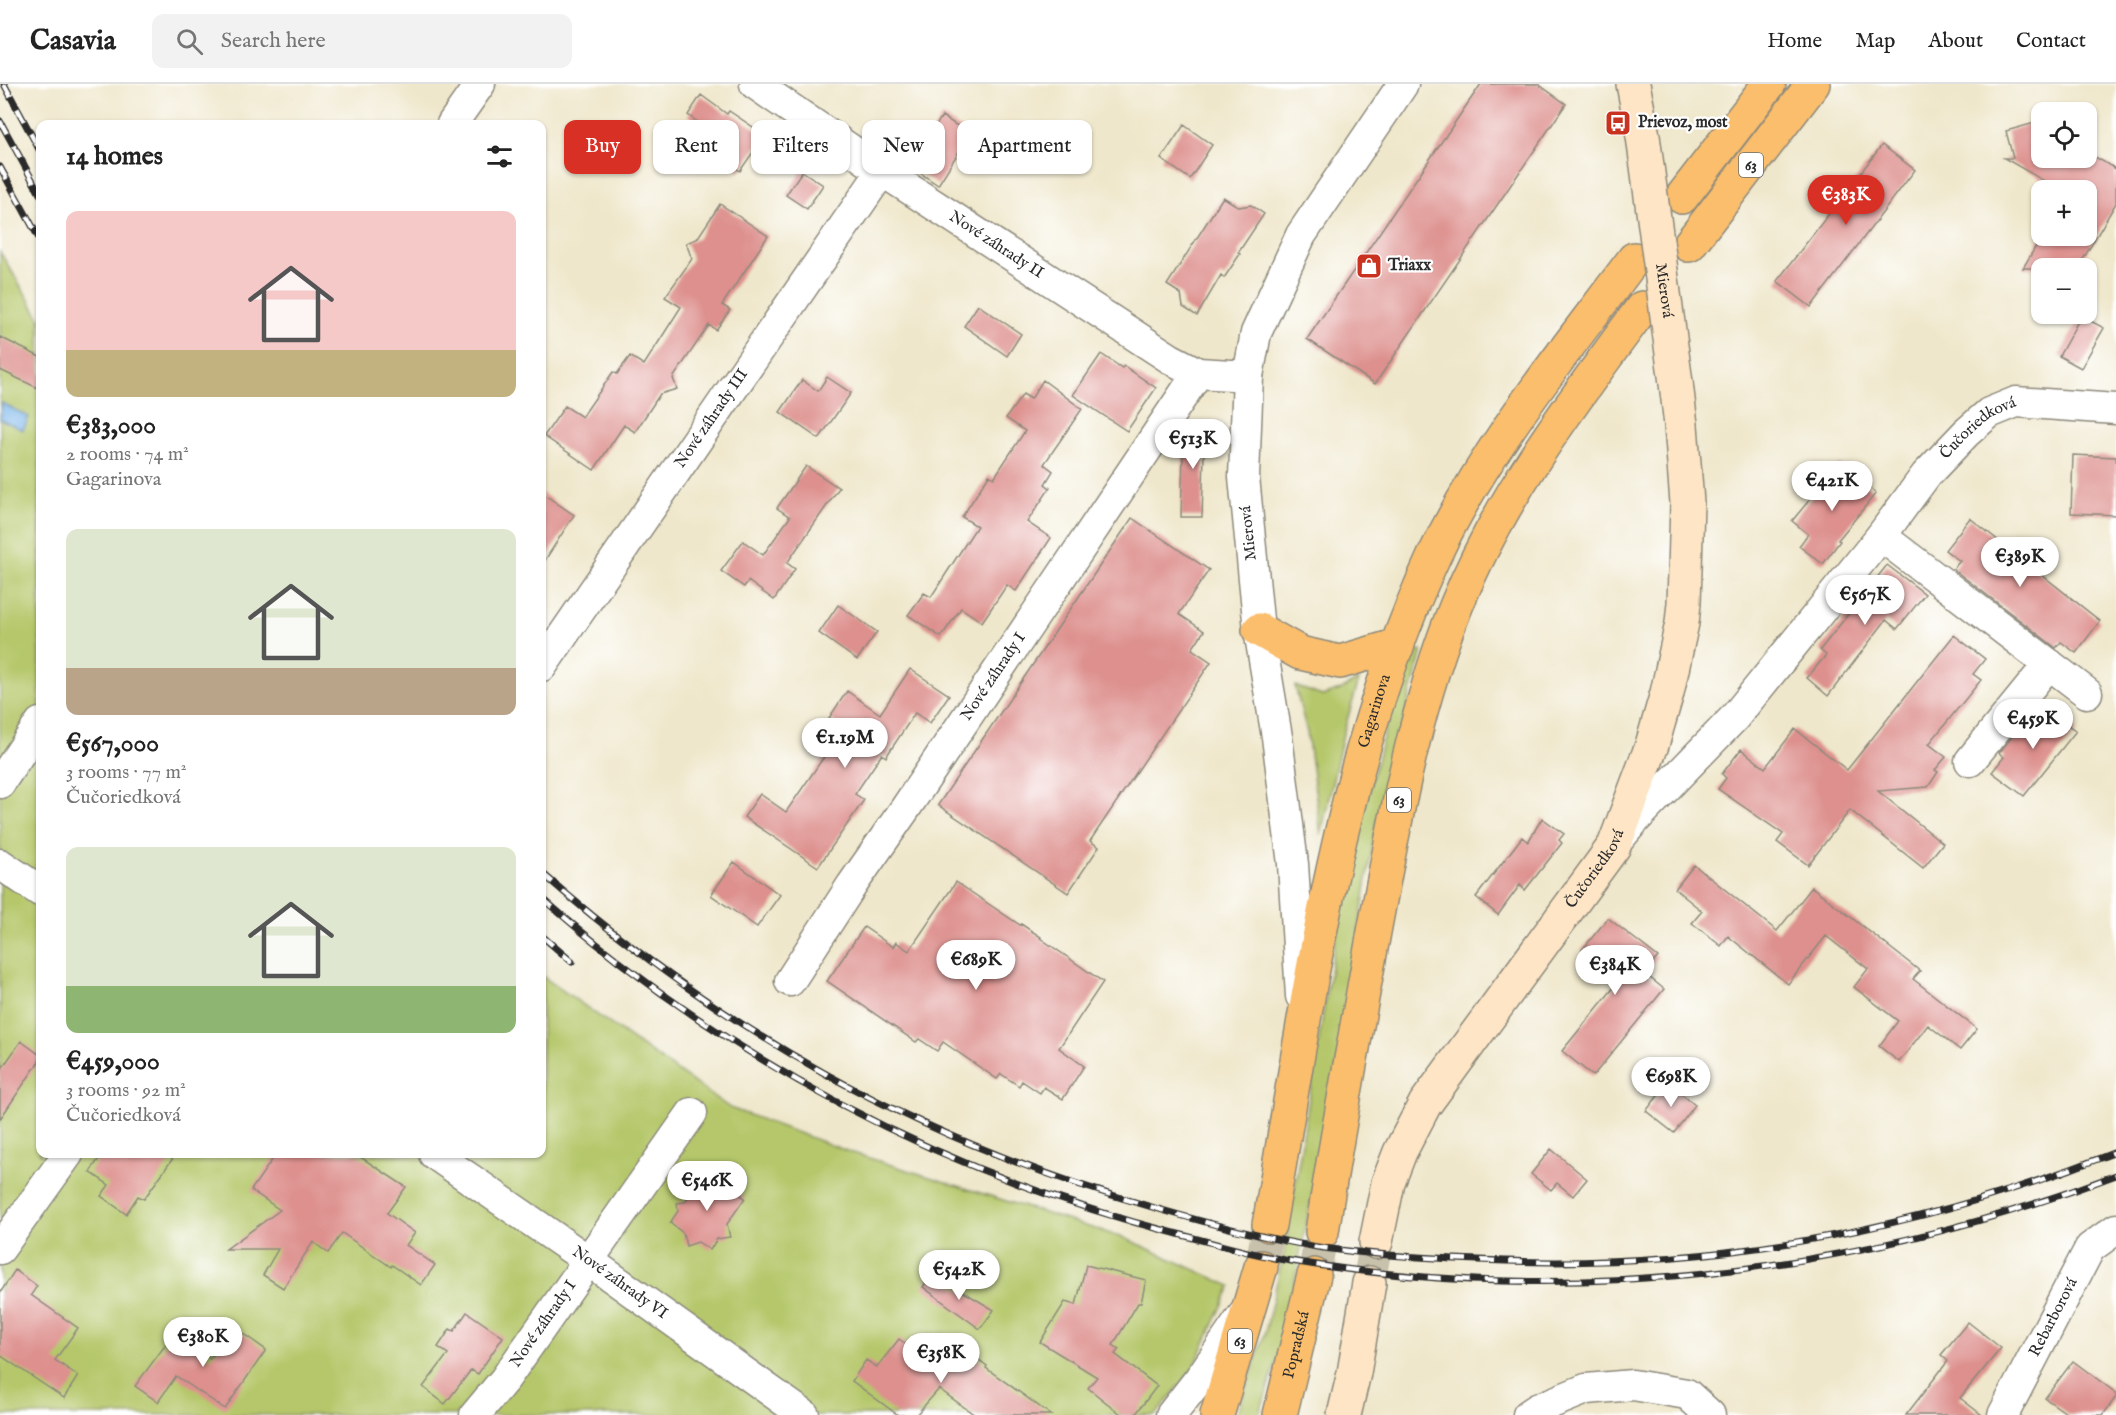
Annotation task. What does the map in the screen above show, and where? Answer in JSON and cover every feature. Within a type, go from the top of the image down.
[{"type":"main road","name":"63","points":[[1682,197],[1769,84]]},
{"type":"main road","name":"63","points":[[1689,245],[1813,84]]},
{"type":"main road","name":"Gagarinova","points":[[1269,1225],[1302,1021],[1345,814],[1371,720],[1398,645],[1434,556],[1484,464],[1634,259]]},
{"type":"main road","name":"63","points":[[1322,1232],[1398,801],[1442,643],[1476,564],[1518,486],[1568,409],[1642,308]]},
{"type":"main road","points":[[1259,630],[1300,653],[1340,662],[1398,645]]},
{"type":"main road","name":"63","points":[[1217,1415],[1261,1267]]},
{"type":"main road","name":"Popradská","points":[[1280,1415],[1314,1275]]},
{"type":"street","points":[[455,120],[480,84]]},
{"type":"street","name":"Nové záhrady II","points":[[755,84],[862,157]]},
{"type":"street","name":"Mierová","points":[[1302,1021],[1293,864],[1278,737],[1259,630],[1244,477],[1248,376],[1256,333],[1301,235],[1403,84]]},
{"type":"street","name":"Mierová","points":[[1614,846],[1652,745],[1667,693],[1682,623],[1687,538],[1687,503],[1681,425],[1643,136],[1633,84]]},
{"type":"street","name":"Nové záhrady III","points":[[546,660],[880,174]]},
{"type":"street","name":"Nové záhrady II","points":[[887,174],[1171,359],[1198,373],[1248,376]]},
{"type":"street","name":"Nové záhrady I","points":[[790,981],[852,885],[1198,373]]},
{"type":"street","name":"Čučoriedková","points":[[1376,1242],[1388,1184],[1400,1152],[1425,1104],[1614,846],[1634,821],[1734,718],[1881,536],[1926,475],[1966,433],[1989,413],[2016,402],[2116,409]]},
{"type":"street","points":[[1881,536],[2087,693]]},
{"type":"street","points":[[1970,761],[2049,664]]},
{"type":"street","points":[[0,783],[36,729]]},
{"type":"street","points":[[0,864],[36,888]]},
{"type":"street","name":"Nové záhrady I","points":[[475,1415],[505,1379],[692,1113]]},
{"type":"street","points":[[0,1249],[65,1158]]},
{"type":"street","name":"Nové záhrady VI","points":[[440,1158],[589,1261],[804,1415]]},
{"type":"street","name":"Rebarborová","points":[[2003,1415],[2090,1248],[2116,1229]]},
{"type":"street","points":[[1344,1415],[1354,1373],[1369,1283]]},
{"type":"street","points":[[1171,1415],[1200,1378],[1249,1306]]},
{"type":"street","points":[[1528,1415],[1586,1389],[1633,1385],[1687,1394],[1710,1415]]},
{"type":"green space","points":[[0,252],[36,311],[36,1158],[546,1158],[546,979],[730,1108],[850,1152],[1127,1239],[1231,1286],[1194,1367],[1156,1415],[0,1415]]},
{"type":"green space","points":[[1422,651],[1376,823],[1333,1091],[1281,1348],[1259,1415],[1237,1415],[1265,1333],[1284,1252],[1345,881],[1392,704],[1412,652]]},
{"type":"green space","points":[[1359,680],[1343,734],[1321,834],[1307,732],[1295,686],[1322,696]]},
{"type":"water","points":[[2,403],[29,417],[23,430],[0,419]]},
{"type":"building","points":[[1481,84],[1538,84],[1566,104],[1375,384],[1307,339]]},
{"type":"building","points":[[701,95],[727,114],[729,111],[751,126],[751,155],[740,171],[739,120],[695,120],[688,115]]},
{"type":"building","points":[[942,116],[957,126],[957,155],[945,174],[945,120],[939,120]]},
{"type":"building","points":[[2031,124],[2031,168],[2097,168],[2097,158],[2116,169],[2116,203],[2097,236],[2097,180],[2042,180],[2004,158],[2013,158],[2006,131]]},
{"type":"building","points":[[1184,125],[1212,145],[1190,179],[1161,159]]},
{"type":"building","points":[[1882,145],[1915,170],[1811,307],[1777,281]]},
{"type":"building","points":[[800,174],[806,174],[823,185],[807,209],[786,195]]},
{"type":"building","points":[[922,174],[945,174],[938,185]]},
{"type":"building","points":[[1223,197],[1239,207],[1251,205],[1264,214],[1224,278],[1221,275],[1197,316],[1183,307],[1181,294],[1167,285]]},
{"type":"building","points":[[720,204],[768,236],[722,305],[730,310],[716,330],[709,325],[673,378],[677,389],[660,394],[635,432],[624,425],[594,470],[546,437],[546,433],[565,406],[582,417],[613,372],[617,374],[630,356],[644,365],[681,307],[665,297],[692,259],[686,243],[697,239]]},
{"type":"building","points":[[2036,246],[2091,246],[2084,258],[2031,258],[2031,268],[2023,268]]},
{"type":"building","points":[[978,305],[1021,334],[1007,356],[964,326]]},
{"type":"building","points":[[2077,324],[2096,324],[2104,328],[2081,368],[2059,356]]},
{"type":"building","points":[[0,337],[36,355],[36,387],[0,370]]},
{"type":"building","points":[[1101,354],[1122,368],[1124,366],[1156,388],[1127,431],[1073,395]]},
{"type":"building","points":[[827,377],[851,393],[819,439],[780,412],[802,380],[818,391]]},
{"type":"building","points":[[1043,380],[1082,409],[1044,464],[1053,471],[1045,484],[1050,488],[1027,522],[1051,538],[1016,591],[1007,585],[982,622],[961,608],[941,637],[908,615],[924,593],[931,597],[977,526],[962,517],[989,475],[994,478],[1025,431],[1006,418],[1023,394],[1031,399]]},
{"type":"building","points":[[1184,424],[1205,424],[1202,517],[1181,517]]},
{"type":"building","points":[[2073,455],[2116,457],[2116,515],[2071,513]]},
{"type":"building","points":[[1839,464],[1876,493],[1838,540],[1840,541],[1823,564],[1799,546],[1808,534],[1792,521]]},
{"type":"building","points":[[806,466],[839,488],[787,563],[795,569],[774,600],[748,581],[744,587],[721,571],[743,541],[763,555],[790,517],[777,508]]},
{"type":"building","points":[[546,496],[574,515],[546,559]]},
{"type":"building","points":[[1132,518],[1209,570],[1179,614],[1204,631],[1192,649],[1211,662],[1090,841],[1099,847],[1068,893],[938,805]]},
{"type":"building","points":[[1970,518],[2100,621],[2076,653],[2061,642],[2056,648],[1953,569],[1960,561],[1945,550]]},
{"type":"building","points":[[1887,565],[1925,594],[1897,629],[1886,620],[1828,696],[1807,678],[1826,655],[1820,650]]},
{"type":"building","points":[[838,605],[877,632],[857,660],[819,633]]},
{"type":"building","points":[[1954,635],[1985,659],[1973,674],[1981,680],[1929,744],[1946,757],[1935,770],[1938,772],[1928,787],[1878,791],[1943,843],[1923,868],[1850,810],[1808,865],[1777,842],[1783,834],[1718,789],[1726,778],[1722,774],[1741,749],[1765,768],[1795,729],[1847,770]]},
{"type":"building","points":[[910,669],[949,695],[930,723],[915,713],[886,757],[882,754],[855,794],[864,800],[818,867],[744,817],[760,794],[786,812],[842,727],[829,718],[847,691],[880,714]]},
{"type":"building","points":[[2044,707],[2076,731],[2024,796],[1992,772],[2004,757],[1999,753],[2028,717],[2032,721]]},
{"type":"building","points":[[1542,818],[1564,834],[1559,840],[1562,843],[1525,890],[1520,885],[1498,915],[1476,897],[1522,837],[1528,842]]},
{"type":"building","points":[[734,862],[780,895],[757,927],[711,895]]},
{"type":"building","points":[[1694,865],[1777,931],[1812,887],[1920,971],[1913,979],[1977,1029],[1960,1050],[1928,1025],[1899,1062],[1879,1046],[1898,1021],[1854,987],[1868,969],[1826,936],[1788,984],[1728,936],[1721,946],[1692,923],[1702,911],[1675,889]]},
{"type":"building","points":[[956,882],[1041,937],[1103,982],[1059,1048],[1084,1066],[1063,1099],[1044,1087],[1040,1093],[1022,1081],[1019,1086],[1001,1074],[997,1079],[943,1042],[937,1051],[919,1039],[916,1042],[827,981],[864,927],[893,947],[896,942],[909,951]]},
{"type":"building","points":[[1608,918],[1658,957],[1644,973],[1664,989],[1593,1076],[1562,1051],[1620,980],[1582,950]]},
{"type":"building","points":[[21,1041],[36,1052],[36,1066],[0,1119],[0,1071]]},
{"type":"building","points":[[1668,1083],[1695,1105],[1674,1133],[1646,1111]]},
{"type":"building","points":[[1551,1149],[1587,1179],[1573,1196],[1557,1183],[1551,1190],[1531,1174]]},
{"type":"building","points":[[99,1158],[173,1158],[144,1199],[138,1196],[126,1214],[101,1196],[109,1185],[90,1172]]},
{"type":"building","points":[[273,1158],[362,1158],[406,1187],[387,1213],[415,1233],[406,1245],[435,1265],[421,1285],[342,1233],[328,1253],[313,1242],[283,1288],[263,1275],[278,1249],[226,1249],[280,1210],[251,1190]]},
{"type":"building","points":[[705,1171],[745,1198],[727,1224],[730,1237],[717,1239],[710,1250],[698,1242],[686,1246],[683,1233],[670,1223],[678,1211],[677,1203],[685,1202]]},
{"type":"building","points":[[1086,1265],[1146,1280],[1141,1303],[1138,1303],[1113,1345],[1119,1349],[1115,1354],[1157,1386],[1135,1415],[1122,1415],[1088,1388],[1097,1377],[1040,1342],[1065,1302],[1076,1305]]},
{"type":"building","points":[[15,1270],[37,1286],[31,1295],[78,1328],[55,1360],[78,1376],[64,1398],[0,1355],[0,1293]]},
{"type":"building","points":[[932,1273],[994,1310],[980,1329],[923,1287]]},
{"type":"building","points":[[467,1312],[503,1337],[478,1374],[471,1370],[445,1404],[423,1387],[448,1354],[438,1347],[450,1329],[454,1331]]},
{"type":"building","points":[[1968,1322],[2001,1348],[1960,1398],[1982,1415],[1906,1415],[1948,1361],[1941,1355]]},
{"type":"building","points":[[234,1327],[266,1350],[225,1409],[176,1376],[158,1402],[135,1386],[175,1332],[210,1359]]},
{"type":"building","points":[[899,1339],[940,1369],[958,1344],[987,1366],[986,1368],[1051,1415],[975,1415],[939,1389],[916,1415],[898,1415],[852,1381],[866,1360],[877,1367]]},
{"type":"building","points":[[2073,1361],[2116,1393],[2116,1397],[2103,1415],[2069,1415],[2045,1398]]},
{"type":"tunnel","points":[[1261,1267],[1269,1225]]},
{"type":"tunnel","points":[[1314,1275],[1322,1232]]},
{"type":"tunnel","points":[[1369,1283],[1376,1242]]},
{"type":"railway","points":[[4,84],[36,144]]},
{"type":"railway","points":[[0,121],[36,187]]},
{"type":"railway","points":[[0,167],[36,233]]},
{"type":"railway","points":[[546,876],[610,930],[679,982],[751,1030],[824,1073],[900,1112],[979,1147],[1060,1178],[1209,1223],[1317,1247],[1418,1257],[1561,1262],[1643,1259],[1723,1252],[1803,1241],[1882,1225],[1960,1205],[2038,1181],[2116,1152]]},
{"type":"railway","points":[[546,901],[612,956],[685,1010],[761,1059],[840,1104],[921,1144],[1005,1179],[1090,1209],[1258,1255],[1285,1260],[1390,1274],[1495,1281],[1601,1280],[1706,1273],[1811,1259],[1914,1238],[2016,1210],[2116,1175]]},
{"type":"railway","points":[[546,939],[572,962]]},
{"type":"place","name":"Prievoz, most","points":[[1618,123]]},
{"type":"place","name":"Triaxx","points":[[1369,266]]}]
